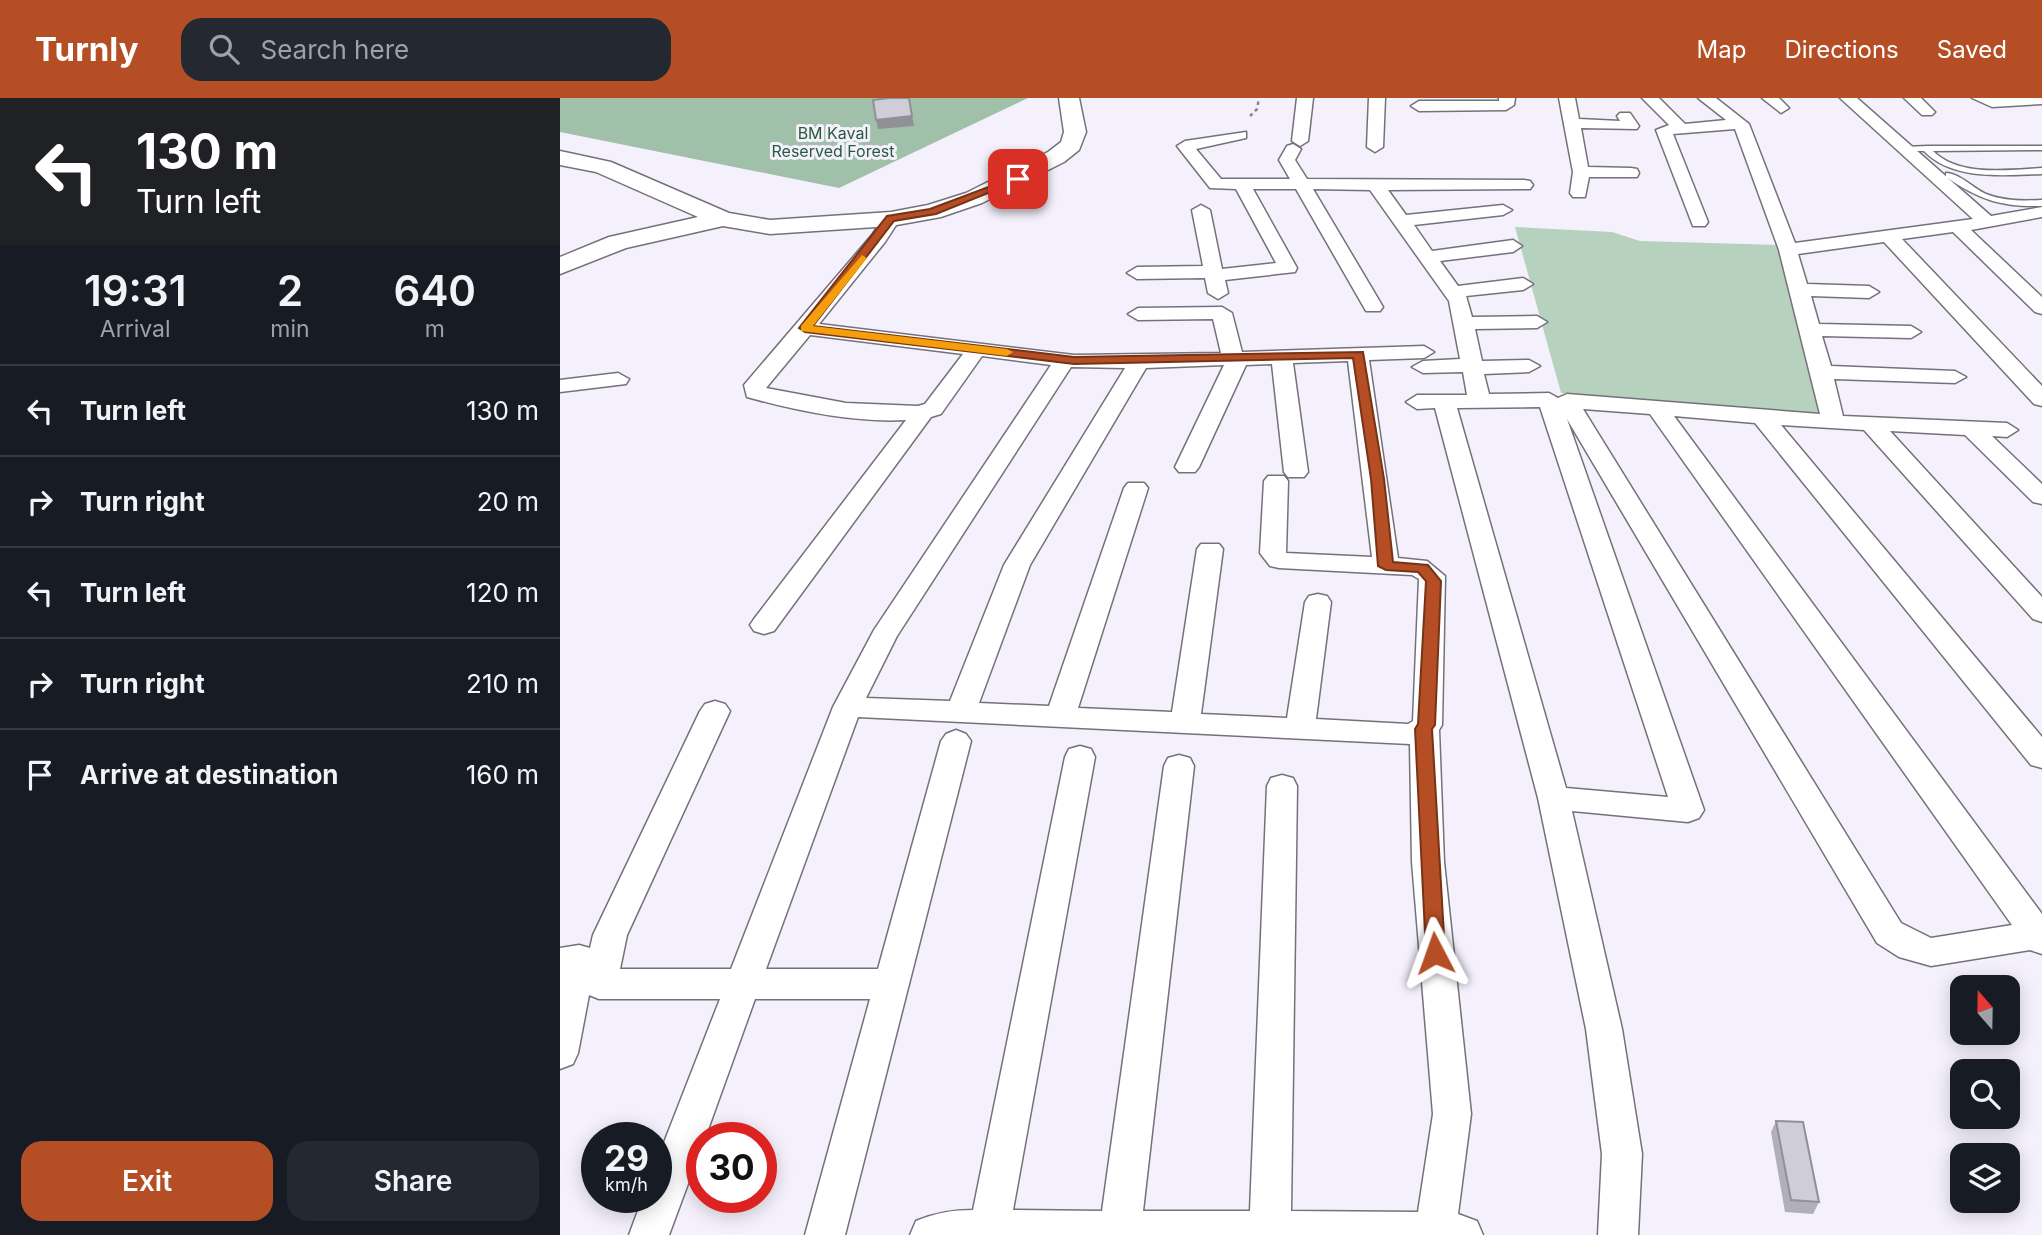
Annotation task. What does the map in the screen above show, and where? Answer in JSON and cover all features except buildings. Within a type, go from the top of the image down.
[{"type":"main road","points":[[560,158],[603,167],[723,219],[770,227],[891,219],[932,212],[974,198],[1056,158],[1071,145],[1075,132],[1069,98]]},
{"type":"main road","points":[[560,265],[618,242],[723,219]]},
{"type":"street","points":[[1306,98],[1297,145],[1287,160],[1373,307]]},
{"type":"street","points":[[1375,147],[1377,98]]},
{"type":"street","points":[[1419,106],[1506,105],[1507,98]]},
{"type":"street","points":[[1567,98],[1574,123],[1581,173],[1579,193]]},
{"type":"street","points":[[1650,98],[1677,124]]},
{"type":"street","points":[[1706,98],[1741,124],[1788,250],[1833,422]]},
{"type":"street","points":[[1848,98],[1904,149],[1941,175],[1987,222]]},
{"type":"street","points":[[1912,98],[1927,112]]},
{"type":"street","points":[[1980,98],[1992,102],[2042,99]]},
{"type":"street","points":[[1574,123],[1631,125],[1625,116]]},
{"type":"street","points":[[1699,222],[1664,130],[1741,124]]},
{"type":"street","points":[[1240,135],[1185,146],[1216,184],[1524,185]]},
{"type":"street","points":[[1581,173],[1631,173]]},
{"type":"street","points":[[1137,273],[1214,273],[1288,268],[1242,184]]},
{"type":"street","points":[[1375,184],[1459,301],[1479,401]]},
{"type":"street","points":[[1187,467],[1235,359],[1222,313],[1201,210]]},
{"type":"street","points":[[1402,221],[1503,210]]},
{"type":"street","points":[[1788,250],[2042,212]]},
{"type":"street","points":[[2019,216],[2034,230]]},
{"type":"street","points":[[891,219],[805,328],[755,385],[755,392],[831,407],[905,416],[922,414],[933,409],[977,349]]},
{"type":"street","points":[[1957,226],[2042,308]]},
{"type":"street","points":[[1889,237],[2042,399]]},
{"type":"street","points":[[1427,257],[1513,246]]},
{"type":"street","points":[[1452,292],[1523,284]]},
{"type":"street","points":[[1799,290],[1869,292]]},
{"type":"street","points":[[1138,314],[1222,313]]},
{"type":"street","points":[[1463,323],[1537,322]]},
{"type":"street","points":[[805,328],[1065,360],[1139,362],[1358,355],[1472,367],[1529,366]]},
{"type":"street","points":[[1810,330],[1911,332]]},
{"type":"street","points":[[1358,355],[1377,479],[1386,566]]},
{"type":"street","points":[[930,1235],[951,1230],[1449,1233],[1452,1114],[1429,875],[1424,729],[1434,581],[1423,568],[1279,560],[1273,553],[1286,477],[1282,358]]},
{"type":"street","points":[[649,1235],[847,708],[884,636],[1065,360]]},
{"type":"street","points":[[825,1235],[963,726],[964,701],[1017,565],[1139,362]]},
{"type":"street","points":[[1822,372],[1955,377]]},
{"type":"street","points":[[560,386],[618,379]]},
{"type":"street","points":[[1417,401],[1549,400],[1688,810],[1553,798]]},
{"type":"street","points":[[1444,401],[1553,798],[1606,1043],[1622,1154],[1618,1235]]},
{"type":"street","points":[[1655,406],[2041,936],[1931,952],[1911,947],[1889,933],[1567,401],[1655,406],[1833,422],[2007,430]]},
{"type":"street","points":[[764,625],[922,414]]},
{"type":"street","points":[[1761,415],[2042,757]]},
{"type":"street","points":[[1870,423],[2042,613]]},
{"type":"street","points":[[1972,428],[2042,497]]},
{"type":"street","points":[[1060,718],[1136,488]]},
{"type":"street","points":[[1185,725],[1210,549]]},
{"type":"street","points":[[1300,730],[1318,602]]},
{"type":"street","points":[[847,708],[963,726],[1060,718],[1408,734],[1424,729]]},
{"type":"street","points":[[715,711],[610,934],[599,984],[891,985]]},
{"type":"street","points":[[989,1230],[1080,757]]},
{"type":"street","points":[[1120,1230],[1179,765]]},
{"type":"street","points":[[1270,1233],[1282,786]]},
{"type":"street","points":[[560,962],[579,959],[560,1053]]},
{"type":"lane","points":[[1925,148],[1949,165],[1984,172],[2042,173]]},
{"type":"lane","points":[[1904,149],[2042,148]]},
{"type":"lane","points":[[1941,175],[2042,173]]},
{"type":"lane","points":[[1941,175],[1989,201],[2008,204],[2042,203]]},
{"type":"path","points":[[1250,116],[1257,109],[1259,98]]},
{"type":"green space","name":"BM Kaval Reserved Forest","points":[[560,98],[1028,98],[839,188],[560,132]]},
{"type":"green space","points":[[1515,227],[1612,232],[1640,241],[1780,245],[1823,415],[1561,393]]},
{"type":"slow traffic","points":[[862,258],[805,328],[1007,352]]},
{"type":"route","points":[[1018,179],[932,212],[891,219],[805,328],[1065,360],[1139,362],[1358,355],[1377,479],[1386,566],[1423,568],[1434,581],[1424,729],[1435,953]]}]
